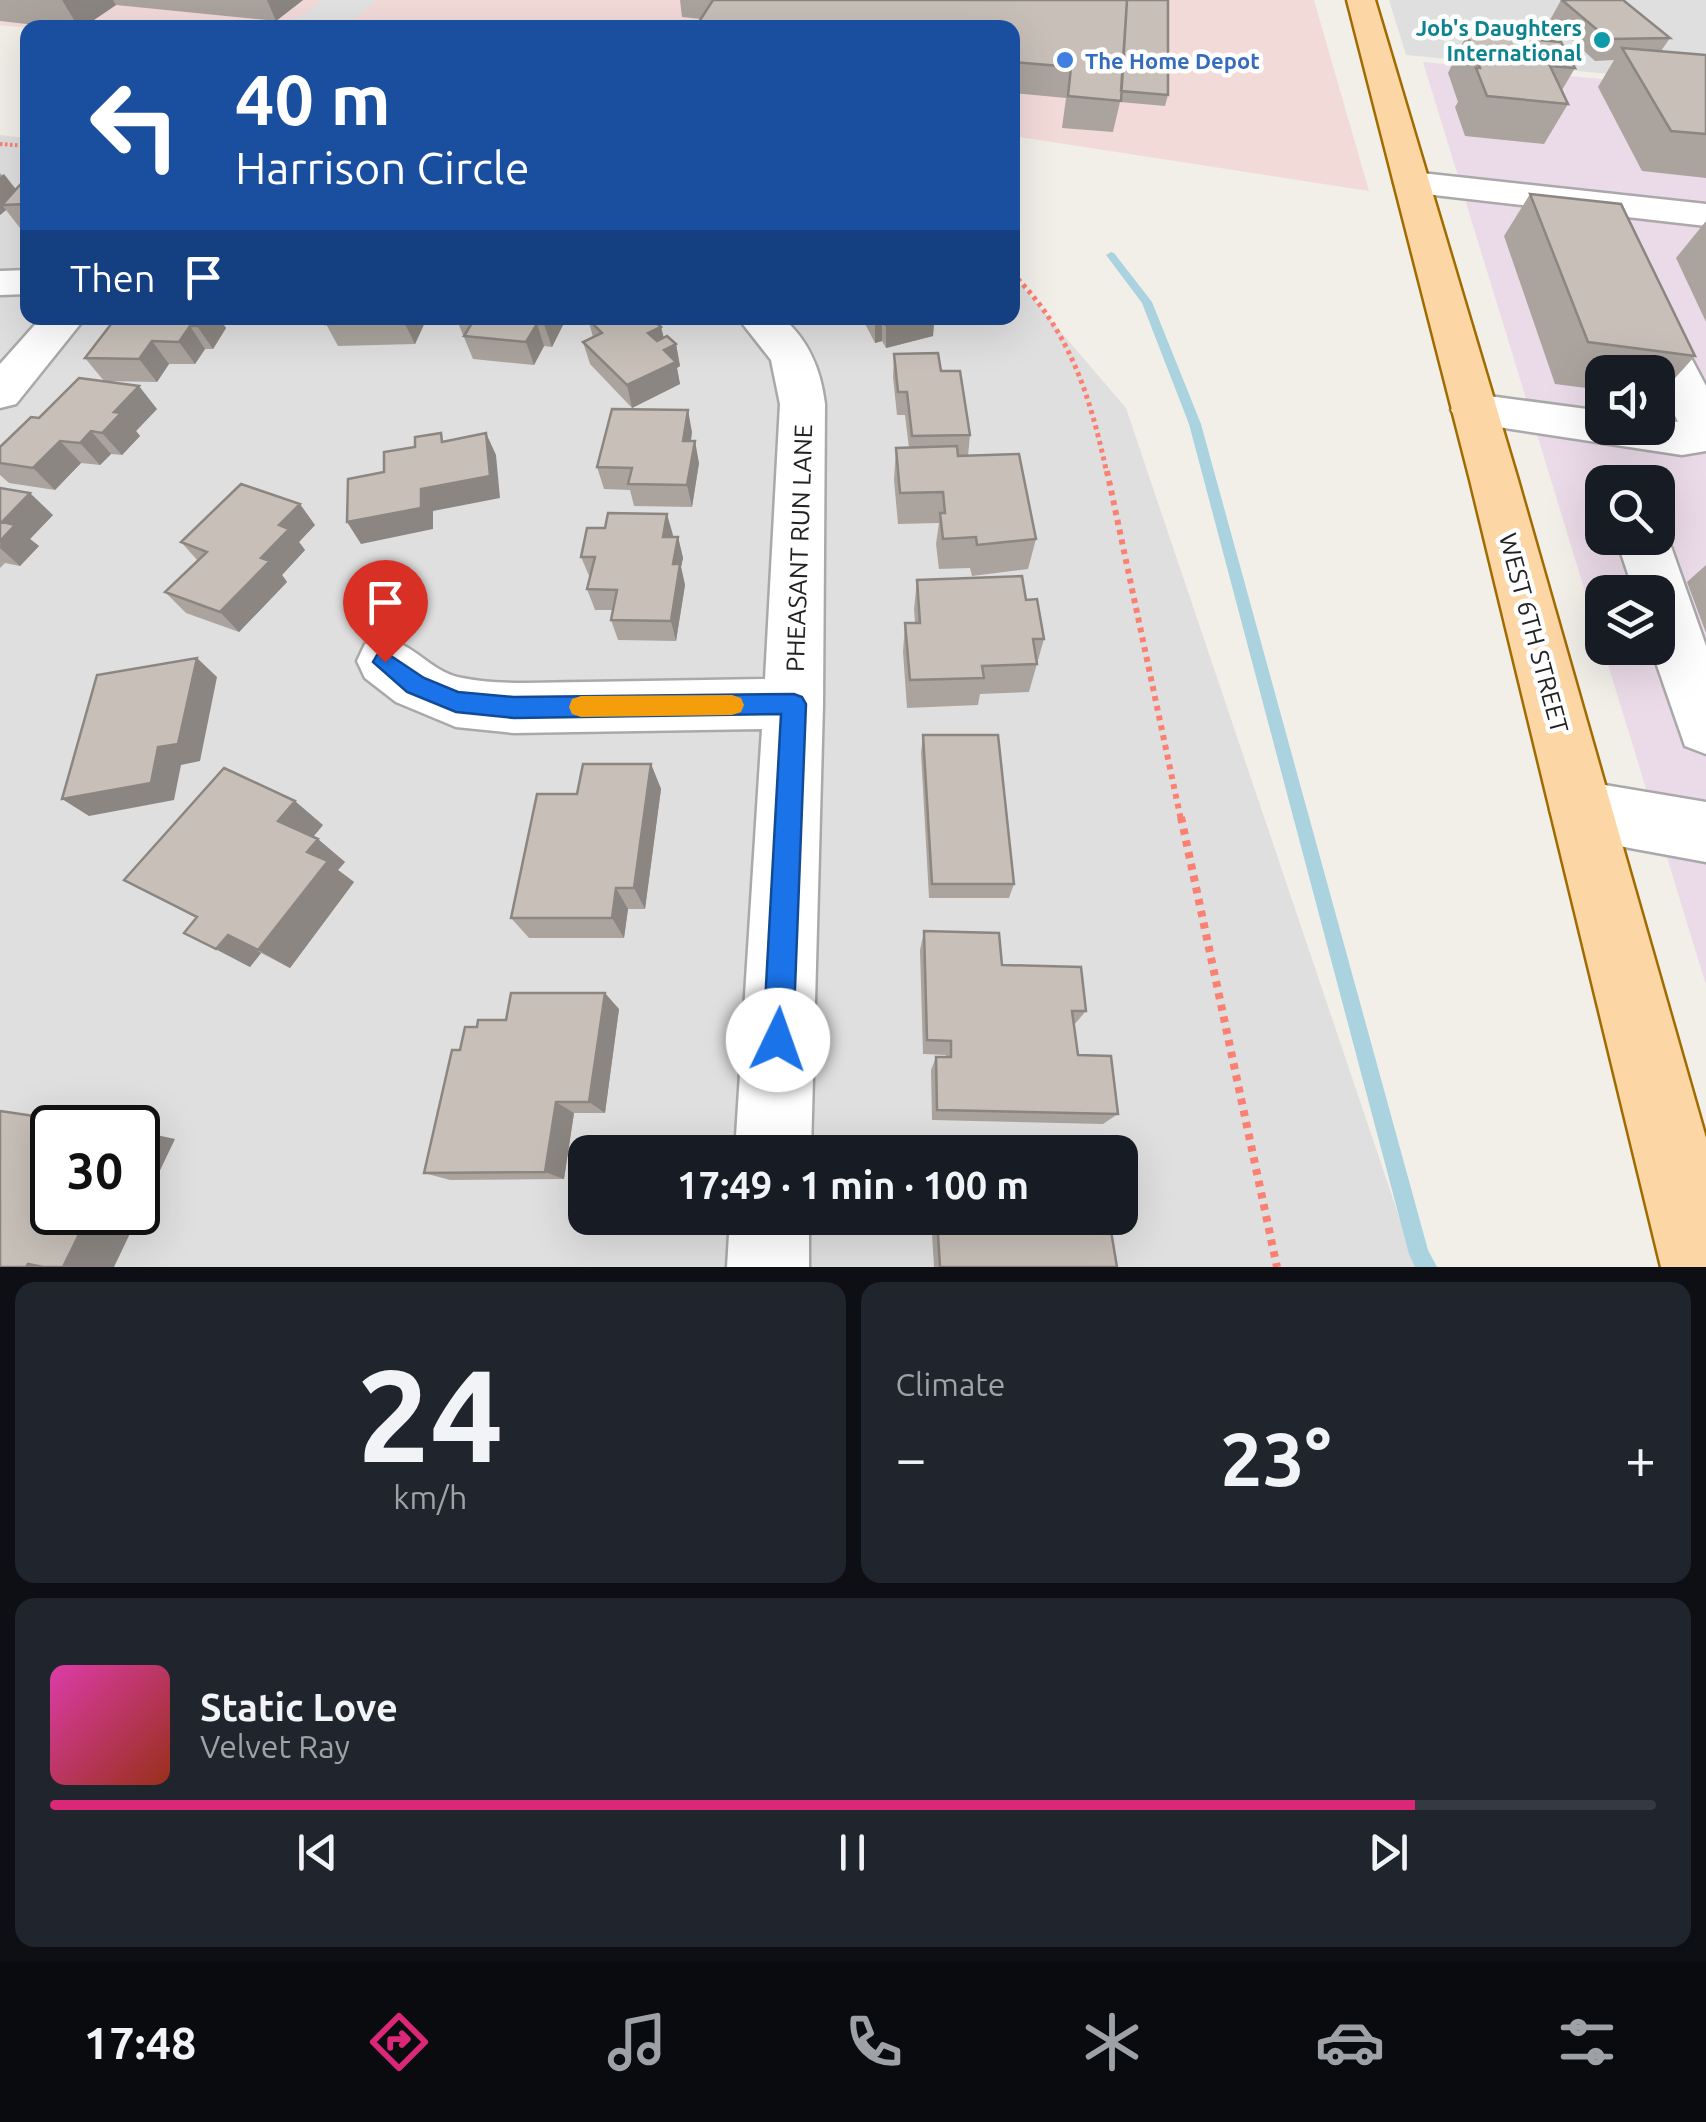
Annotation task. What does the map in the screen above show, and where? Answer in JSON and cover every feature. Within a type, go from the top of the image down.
[{"type":"main road","name":"WEST 6TH STREET","points":[[1361,0],[1702,1267]]},
{"type":"street","points":[[1412,182],[1706,215]]},
{"type":"street","points":[[1587,202],[1668,355]]},
{"type":"street","points":[[0,392],[58,325]]},
{"type":"street","name":"PHEASANT RUN LANE","points":[[768,325],[802,376],[804,441],[774,1135]]},
{"type":"street","points":[[1675,369],[1704,427],[1698,437],[1675,438]]},
{"type":"street","points":[[1474,410],[1585,424]]},
{"type":"street","points":[[1648,555],[1706,728]]},
{"type":"street","points":[[385,662],[416,685],[456,702],[514,708],[794,704]]},
{"type":"street","points":[[1581,810],[1706,832]]},
{"type":"street","points":[[768,1267],[769,1235]]},
{"type":"path","points":[[1020,281],[1069,340],[1092,402],[1277,1267]]},
{"type":"shaded area","points":[[0,0],[1314,0],[1369,191],[1020,137],[1020,20],[20,20],[20,27],[0,25]]},
{"type":"shaded area","points":[[322,0],[376,0],[354,20],[291,19],[306,14]]},
{"type":"shaded area","points":[[1389,0],[1706,0],[1706,83],[1406,55]]},
{"type":"shaded area","points":[[1423,62],[1706,89],[1706,985],[1608,665],[1675,665],[1675,575],[1585,575],[1585,591]]},
{"type":"shaded area","points":[[0,135],[20,137],[20,325],[1020,325],[1020,284],[1126,408],[1416,1267],[0,1267]]},
{"type":"building","name":"The Home Depot","points":[[713,0],[1127,0],[1121,101],[1068,96],[1071,67],[1020,63],[1020,20],[700,20]]},
{"type":"building","points":[[1127,0],[1168,0],[1168,95],[1121,91]]},
{"type":"building","points":[[1562,0],[1623,0],[1670,38],[1608,39]]},
{"type":"building","points":[[1467,34],[1561,42],[1575,68],[1550,66],[1568,104],[1487,96]]},
{"type":"building","points":[[1622,48],[1706,55],[1706,134],[1671,131]]},
{"type":"building","points":[[20,185],[20,204],[2,205]]},
{"type":"building","points":[[1530,194],[1621,204],[1695,356],[1588,342]]},
{"type":"building","points":[[110,325],[198,325],[190,326],[179,342],[152,341],[139,359],[85,358]]},
{"type":"building","points":[[471,325],[536,325],[526,342],[464,336]]},
{"type":"building","points":[[594,325],[659,325],[648,333],[657,341],[667,336],[676,344],[664,350],[676,362],[627,385],[583,342],[602,333]]},
{"type":"building","points":[[938,353],[941,371],[960,371],[970,435],[912,436],[907,392],[898,392],[894,354]]},
{"type":"building","points":[[79,378],[139,386],[114,412],[121,413],[102,433],[91,431],[80,443],[60,441],[33,468],[0,463],[0,447],[31,417],[39,418]]},
{"type":"building","points":[[612,409],[688,410],[683,441],[695,441],[687,485],[628,484],[632,468],[597,467]]},
{"type":"building","points":[[441,433],[442,442],[486,433],[490,476],[421,489],[421,508],[347,522],[348,479],[384,472],[384,452],[415,447],[415,437]]},
{"type":"building","points":[[957,446],[958,456],[1019,454],[1036,539],[977,545],[976,537],[943,539],[943,492],[900,493],[896,448]]},
{"type":"building","points":[[241,484],[300,504],[279,525],[289,529],[261,558],[270,561],[220,612],[165,592],[207,552],[181,542]]},
{"type":"building","points":[[0,488],[30,493],[2,522],[15,525],[0,541]]},
{"type":"building","points":[[608,513],[667,514],[663,537],[678,537],[673,564],[680,564],[671,621],[611,620],[617,590],[587,589],[595,557],[581,557],[587,528],[605,528]]},
{"type":"building","points":[[1022,576],[1026,600],[1037,599],[1044,639],[1033,639],[1037,664],[982,666],[984,678],[910,680],[905,623],[920,623],[917,580]]},
{"type":"building","points":[[197,658],[178,744],[158,747],[151,783],[62,799],[97,675]]},
{"type":"building","points":[[923,735],[998,735],[1014,884],[932,884]]},
{"type":"building","points":[[583,764],[651,764],[634,888],[616,888],[612,918],[511,918],[537,794],[577,794]]},
{"type":"building","points":[[224,768],[295,801],[278,821],[318,839],[307,852],[328,861],[258,950],[228,935],[216,949],[184,933],[197,917],[124,880]]},
{"type":"building","points":[[924,931],[999,933],[1002,965],[1081,967],[1086,1011],[1072,1011],[1078,1055],[1111,1056],[1118,1114],[937,1110],[936,1057],[951,1057],[951,1041],[927,1040]]},
{"type":"building","points":[[511,993],[605,993],[589,1102],[556,1102],[545,1172],[424,1173],[452,1050],[460,1050],[465,1027],[477,1027],[478,1020],[506,1020]]},
{"type":"building","points":[[0,1111],[30,1115],[30,1235],[79,1235],[63,1267],[0,1267]]},
{"type":"building","points":[[938,1235],[1112,1235],[1117,1267],[940,1267]]},
{"type":"waterway","points":[[1111,255],[1147,302],[1195,424],[1419,1254],[1427,1267]]},
{"type":"slow traffic","points":[[581,707],[732,705]]},
{"type":"place","name":"Job's Daughters International","points":[[1602,40]]},
{"type":"place","name":"The Home Depot","points":[[1065,60]]},
{"type":"route","points":[[385,662],[416,685],[456,702],[514,708],[794,704],[778,1040]]}]
